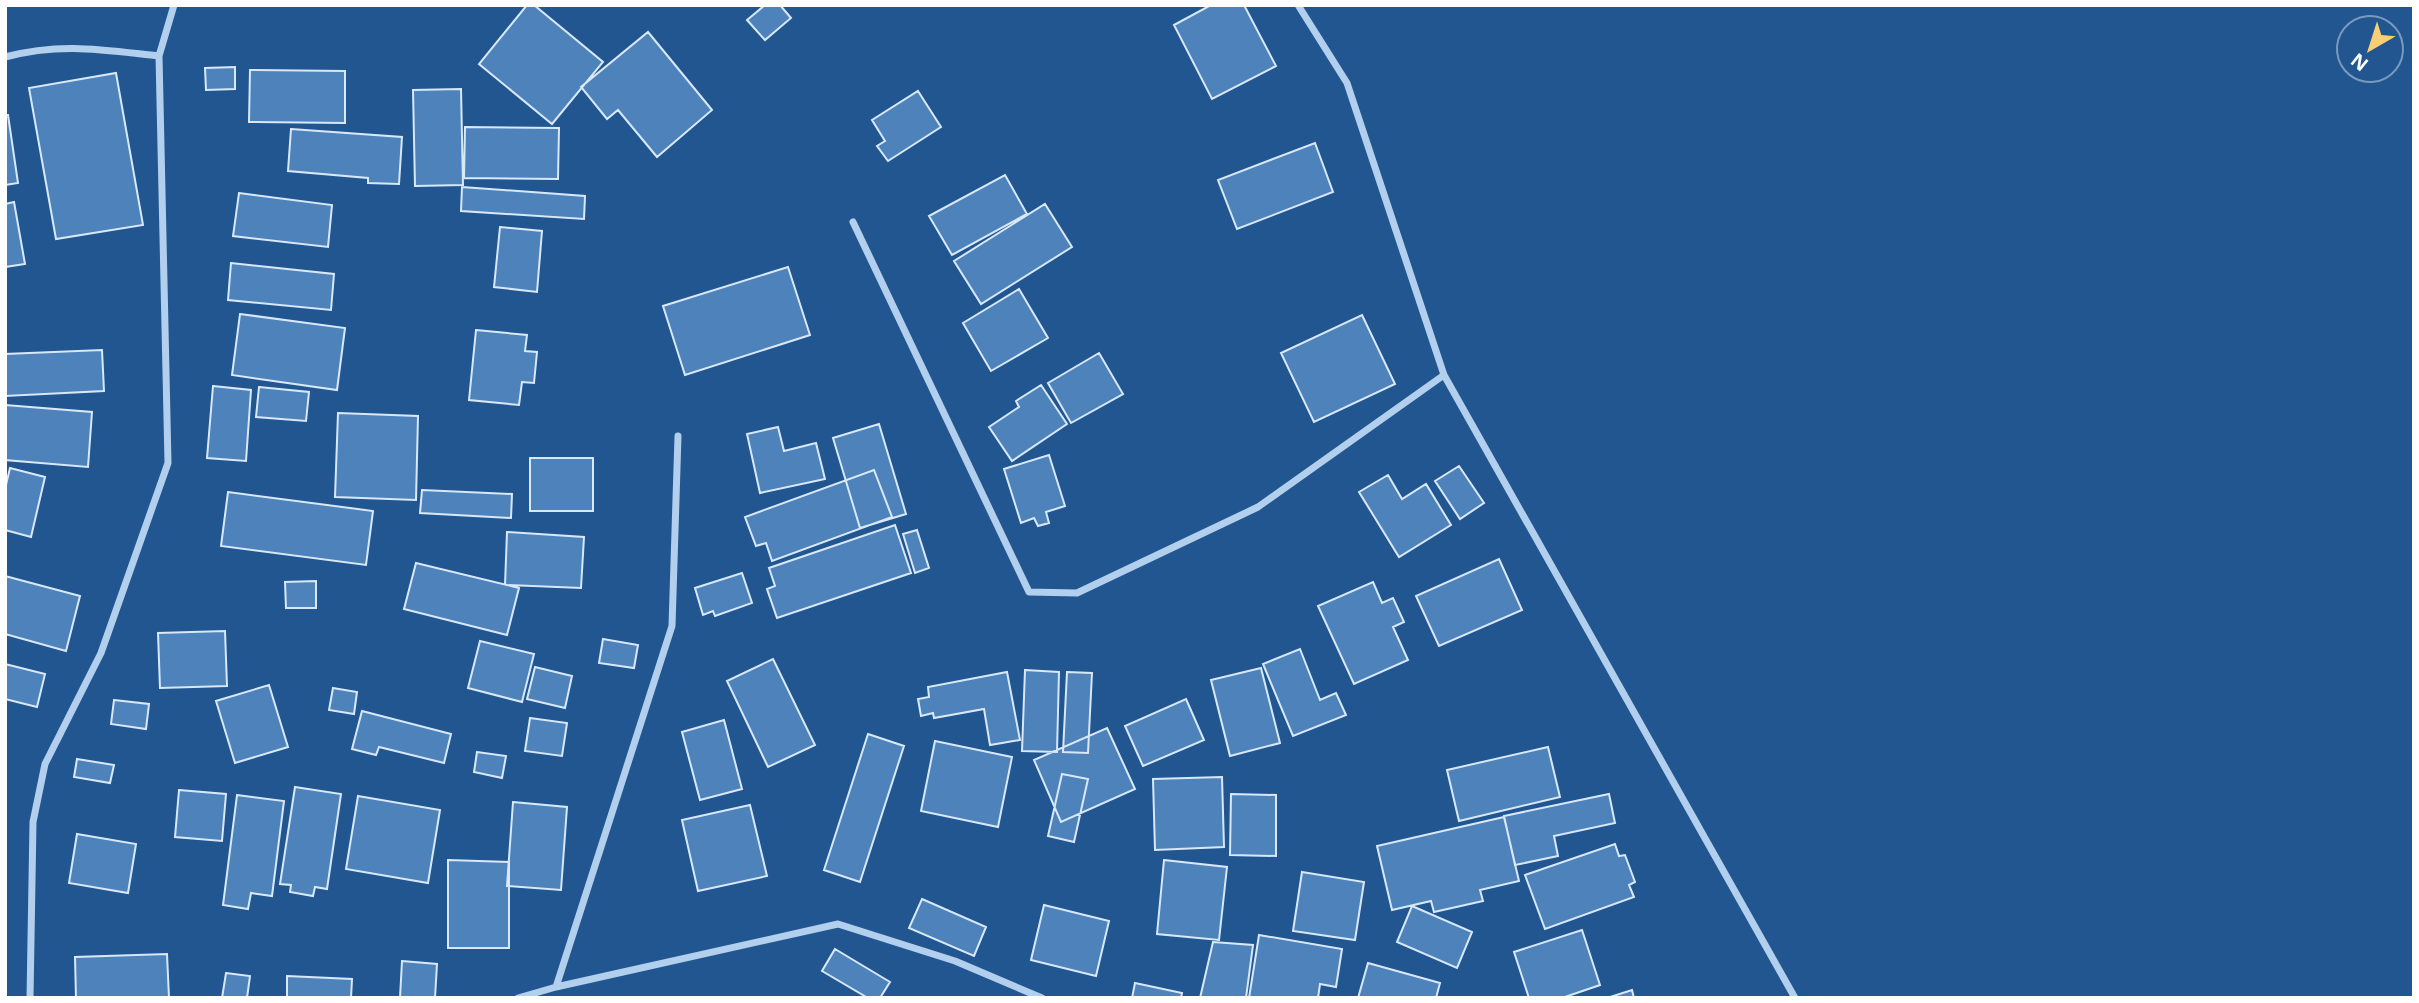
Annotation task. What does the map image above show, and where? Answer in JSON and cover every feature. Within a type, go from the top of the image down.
[{"type":"street","points":[[30,998],[33,822],[46,764],[101,653],[168,463],[159,56],[174,5]]},
{"type":"street","points":[[1298,5],[1347,83],[1444,375],[1795,998]]},
{"type":"street","points":[[5,57],[33,49],[78,47],[159,56]]},
{"type":"street","points":[[853,222],[1029,592],[1077,593],[1258,507],[1444,375]]},
{"type":"street","points":[[556,987],[672,626],[678,436]]},
{"type":"street","points":[[518,998],[556,987],[838,924],[955,961],[1042,998]]},
{"type":"building","points":[[527,5],[534,5],[603,62],[552,124],[479,64]]},
{"type":"building","points":[[765,5],[780,5],[791,18],[765,40],[747,20]]},
{"type":"building","points":[[1211,5],[1244,5],[1276,66],[1212,99],[1174,25]]},
{"type":"building","points":[[648,32],[712,110],[657,157],[618,110],[607,119],[581,87]]},
{"type":"building","points":[[235,67],[235,89],[206,90],[205,68]]},
{"type":"building","points":[[250,70],[345,71],[345,123],[249,122]]},
{"type":"building","points":[[116,73],[143,225],[56,239],[29,88]]},
{"type":"building","points":[[461,89],[463,185],[415,186],[413,90]]},
{"type":"building","points":[[918,91],[941,127],[888,161],[877,146],[885,141],[872,120]]},
{"type":"building","points":[[5,115],[8,115],[18,183],[5,185]]},
{"type":"building","points":[[465,127],[559,128],[558,179],[464,178]]},
{"type":"building","points":[[291,129],[402,137],[399,184],[368,183],[368,178],[288,171]]},
{"type":"building","points":[[1315,143],[1333,192],[1237,229],[1218,180]]},
{"type":"building","points":[[1005,175],[1027,214],[952,255],[929,216]]},
{"type":"building","points":[[462,187],[585,196],[584,219],[461,211]]},
{"type":"building","points":[[239,193],[332,205],[328,247],[233,236]]},
{"type":"building","points":[[14,202],[25,264],[5,267],[5,204]]},
{"type":"building","points":[[1045,204],[1072,247],[981,304],[954,261]]},
{"type":"building","points":[[500,227],[542,231],[537,292],[494,287]]},
{"type":"building","points":[[231,263],[334,274],[331,310],[228,300]]},
{"type":"building","points":[[788,267],[810,335],[685,375],[663,306]]},
{"type":"building","points":[[1019,289],[1048,338],[991,371],[963,323]]},
{"type":"building","points":[[240,314],[345,328],[337,390],[232,375]]},
{"type":"building","points":[[1362,315],[1395,384],[1314,422],[1281,353]]},
{"type":"building","points":[[476,330],[527,335],[525,351],[537,352],[534,383],[522,382],[519,405],[469,400]]},
{"type":"building","points":[[102,350],[104,391],[5,396],[5,354]]},
{"type":"building","points":[[1099,353],[1123,394],[1071,423],[1048,383]]},
{"type":"building","points":[[1041,385],[1067,424],[1012,461],[989,427],[1019,407],[1016,401]]},
{"type":"building","points":[[213,386],[251,390],[246,461],[207,458]]},
{"type":"building","points":[[259,387],[309,392],[306,421],[256,417]]},
{"type":"building","points":[[5,405],[92,412],[88,467],[5,460]]},
{"type":"building","points":[[338,413],[418,416],[416,500],[335,497]]},
{"type":"building","points":[[879,424],[906,514],[860,528],[833,438]]},
{"type":"building","points":[[778,427],[784,451],[816,443],[825,479],[760,493],[747,434]]},
{"type":"building","points":[[1049,455],[1065,506],[1046,512],[1049,523],[1038,526],[1034,518],[1021,523],[1004,469]]},
{"type":"building","points":[[530,458],[593,458],[593,511],[530,511]]},
{"type":"building","points":[[1459,466],[1484,503],[1460,519],[1435,481]]},
{"type":"building","points":[[10,468],[45,477],[31,537],[5,530],[5,489]]},
{"type":"building","points":[[874,470],[892,517],[772,561],[766,543],[756,546],[745,517]]},
{"type":"building","points":[[1388,475],[1402,499],[1426,484],[1451,525],[1399,557],[1359,492]]},
{"type":"building","points":[[422,490],[512,494],[511,518],[420,513]]},
{"type":"building","points":[[228,492],[373,511],[366,565],[221,546]]},
{"type":"building","points":[[895,525],[911,573],[777,618],[767,589],[775,586],[769,568]]},
{"type":"building","points":[[917,530],[929,568],[915,573],[903,534]]},
{"type":"building","points":[[507,532],[584,537],[581,588],[505,585]]},
{"type":"building","points":[[1499,559],[1522,610],[1439,646],[1416,596]]},
{"type":"building","points":[[416,563],[519,588],[507,635],[404,609]]},
{"type":"building","points":[[742,573],[752,603],[715,616],[713,611],[703,615],[695,588]]},
{"type":"building","points":[[5,576],[80,596],[66,651],[5,634]]},
{"type":"building","points":[[316,581],[316,608],[286,608],[285,582]]},
{"type":"building","points":[[1373,582],[1382,603],[1393,598],[1404,622],[1393,627],[1408,660],[1354,684],[1318,606]]},
{"type":"building","points":[[225,631],[227,686],[160,688],[158,633]]},
{"type":"building","points":[[603,639],[638,645],[634,668],[599,663]]},
{"type":"building","points":[[480,641],[534,654],[522,702],[468,688]]},
{"type":"building","points":[[1300,649],[1320,700],[1336,693],[1346,715],[1293,736],[1263,664]]},
{"type":"building","points":[[773,659],[815,745],[768,767],[727,681]]},
{"type":"building","points":[[5,664],[45,674],[37,707],[5,699]]},
{"type":"building","points":[[535,667],[572,676],[565,708],[527,699]]},
{"type":"building","points":[[1261,668],[1280,743],[1230,756],[1211,680]]},
{"type":"building","points":[[1025,670],[1059,672],[1057,752],[1022,751]]},
{"type":"building","points":[[1007,672],[1020,740],[990,745],[984,709],[934,718],[933,713],[921,716],[918,699],[929,697],[928,687]]},
{"type":"building","points":[[1067,672],[1092,673],[1088,753],[1063,752]]},
{"type":"building","points":[[269,685],[288,747],[235,763],[216,701]]},
{"type":"building","points":[[333,688],[357,692],[354,714],[329,710]]},
{"type":"building","points":[[1186,699],[1204,740],[1143,766],[1125,726]]},
{"type":"building","points":[[114,700],[149,704],[146,729],[111,724]]},
{"type":"building","points":[[362,711],[451,734],[444,763],[379,747],[376,755],[352,749]]},
{"type":"building","points":[[530,718],[567,723],[562,756],[525,751]]},
{"type":"building","points":[[724,720],[742,789],[700,800],[682,732]]},
{"type":"building","points":[[1107,728],[1135,789],[1061,822],[1034,760]]},
{"type":"building","points":[[868,734],[904,746],[860,882],[824,870]]},
{"type":"building","points":[[935,741],[1012,757],[998,827],[921,811]]},
{"type":"building","points":[[1548,747],[1560,797],[1459,821],[1447,770]]},
{"type":"building","points":[[477,752],[506,756],[502,778],[474,772]]},
{"type":"building","points":[[77,759],[114,765],[110,783],[74,777]]},
{"type":"building","points":[[1062,774],[1088,779],[1074,842],[1048,836]]},
{"type":"building","points":[[1222,777],[1224,847],[1155,850],[1153,779]]},
{"type":"building","points":[[295,787],[341,794],[327,889],[315,887],[313,896],[290,892],[291,885],[280,884]]},
{"type":"building","points":[[179,790],[226,794],[222,841],[175,837]]},
{"type":"building","points":[[1231,794],[1276,795],[1276,856],[1230,855]]},
{"type":"building","points":[[1609,794],[1615,823],[1554,836],[1558,856],[1515,865],[1504,816]]},
{"type":"building","points":[[237,795],[284,801],[272,896],[251,893],[248,909],[223,905]]},
{"type":"building","points":[[358,796],[440,810],[428,883],[346,869]]},
{"type":"building","points":[[513,802],[567,807],[561,890],[507,886]]},
{"type":"building","points":[[750,805],[767,876],[698,891],[682,820]]},
{"type":"building","points":[[1504,817],[1519,881],[1480,890],[1483,901],[1434,912],[1431,901],[1392,910],[1377,846]]},
{"type":"building","points":[[77,834],[136,844],[128,893],[69,883]]},
{"type":"building","points":[[1615,844],[1619,856],[1625,855],[1635,882],[1629,885],[1634,897],[1545,929],[1525,875]]},
{"type":"building","points":[[448,860],[509,862],[509,948],[448,948]]},
{"type":"building","points":[[1164,860],[1227,867],[1219,940],[1157,934]]},
{"type":"building","points":[[1302,872],[1364,882],[1355,940],[1293,931]]},
{"type":"building","points":[[922,899],[986,927],[974,956],[909,928]]},
{"type":"building","points":[[1044,905],[1109,921],[1096,976],[1031,960]]},
{"type":"building","points":[[1412,906],[1472,932],[1457,968],[1397,942]]},
{"type":"building","points":[[1582,930],[1600,985],[1562,998],[1529,998],[1514,952]]},
{"type":"building","points":[[1259,935],[1342,949],[1336,987],[1320,984],[1318,998],[1249,998]]},
{"type":"building","points":[[1213,942],[1253,945],[1246,998],[1200,998]]},
{"type":"building","points":[[835,949],[890,982],[880,998],[868,998],[822,971]]},
{"type":"building","points":[[167,954],[169,998],[76,998],[75,957]]},
{"type":"building","points":[[402,961],[437,964],[435,998],[400,998]]},
{"type":"building","points":[[1368,963],[1440,983],[1436,998],[1358,998]]},
{"type":"building","points":[[226,973],[250,976],[247,998],[222,998]]},
{"type":"building","points":[[287,976],[352,979],[351,998],[287,998]]},
{"type":"building","points":[[1135,983],[1182,993],[1181,998],[1132,998]]},
{"type":"building","points":[[1632,990],[1634,998],[1607,998]]}]
